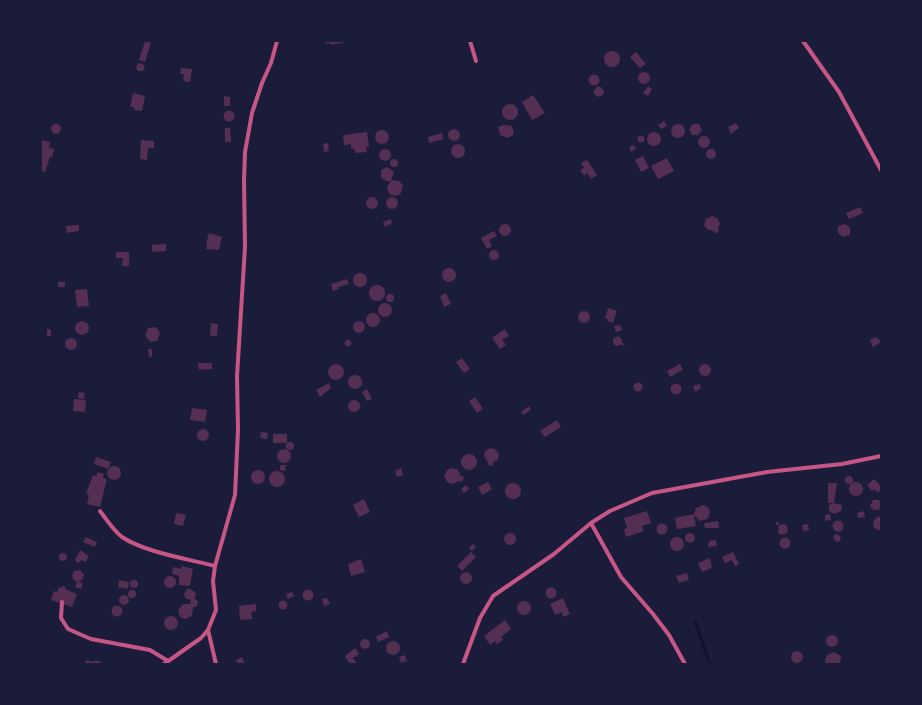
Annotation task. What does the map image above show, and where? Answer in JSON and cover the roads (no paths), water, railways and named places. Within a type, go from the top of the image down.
[{"type":"street","points":[[62,602],[61,618],[68,629],[91,638],[150,650],[166,663],[193,645],[208,630],[216,610],[213,581],[215,566],[235,495],[238,430],[237,376],[244,247],[245,152],[252,113],[262,83],[271,63],[277,41]]},
{"type":"street","points":[[470,41],[476,61]]},
{"type":"street","points":[[803,41],[839,92],[881,170]]},
{"type":"street","points":[[463,664],[480,618],[493,596],[554,554],[591,523],[610,511],[652,493],[767,472],[842,464],[881,456]]},
{"type":"street","points":[[100,511],[115,531],[124,538],[151,550],[215,566]]},
{"type":"street","points":[[591,523],[621,577],[653,614],[668,635],[685,664]]},
{"type":"street","points":[[208,630],[216,664]]},
{"type":"waterway","points":[[695,621],[710,664]]}]
